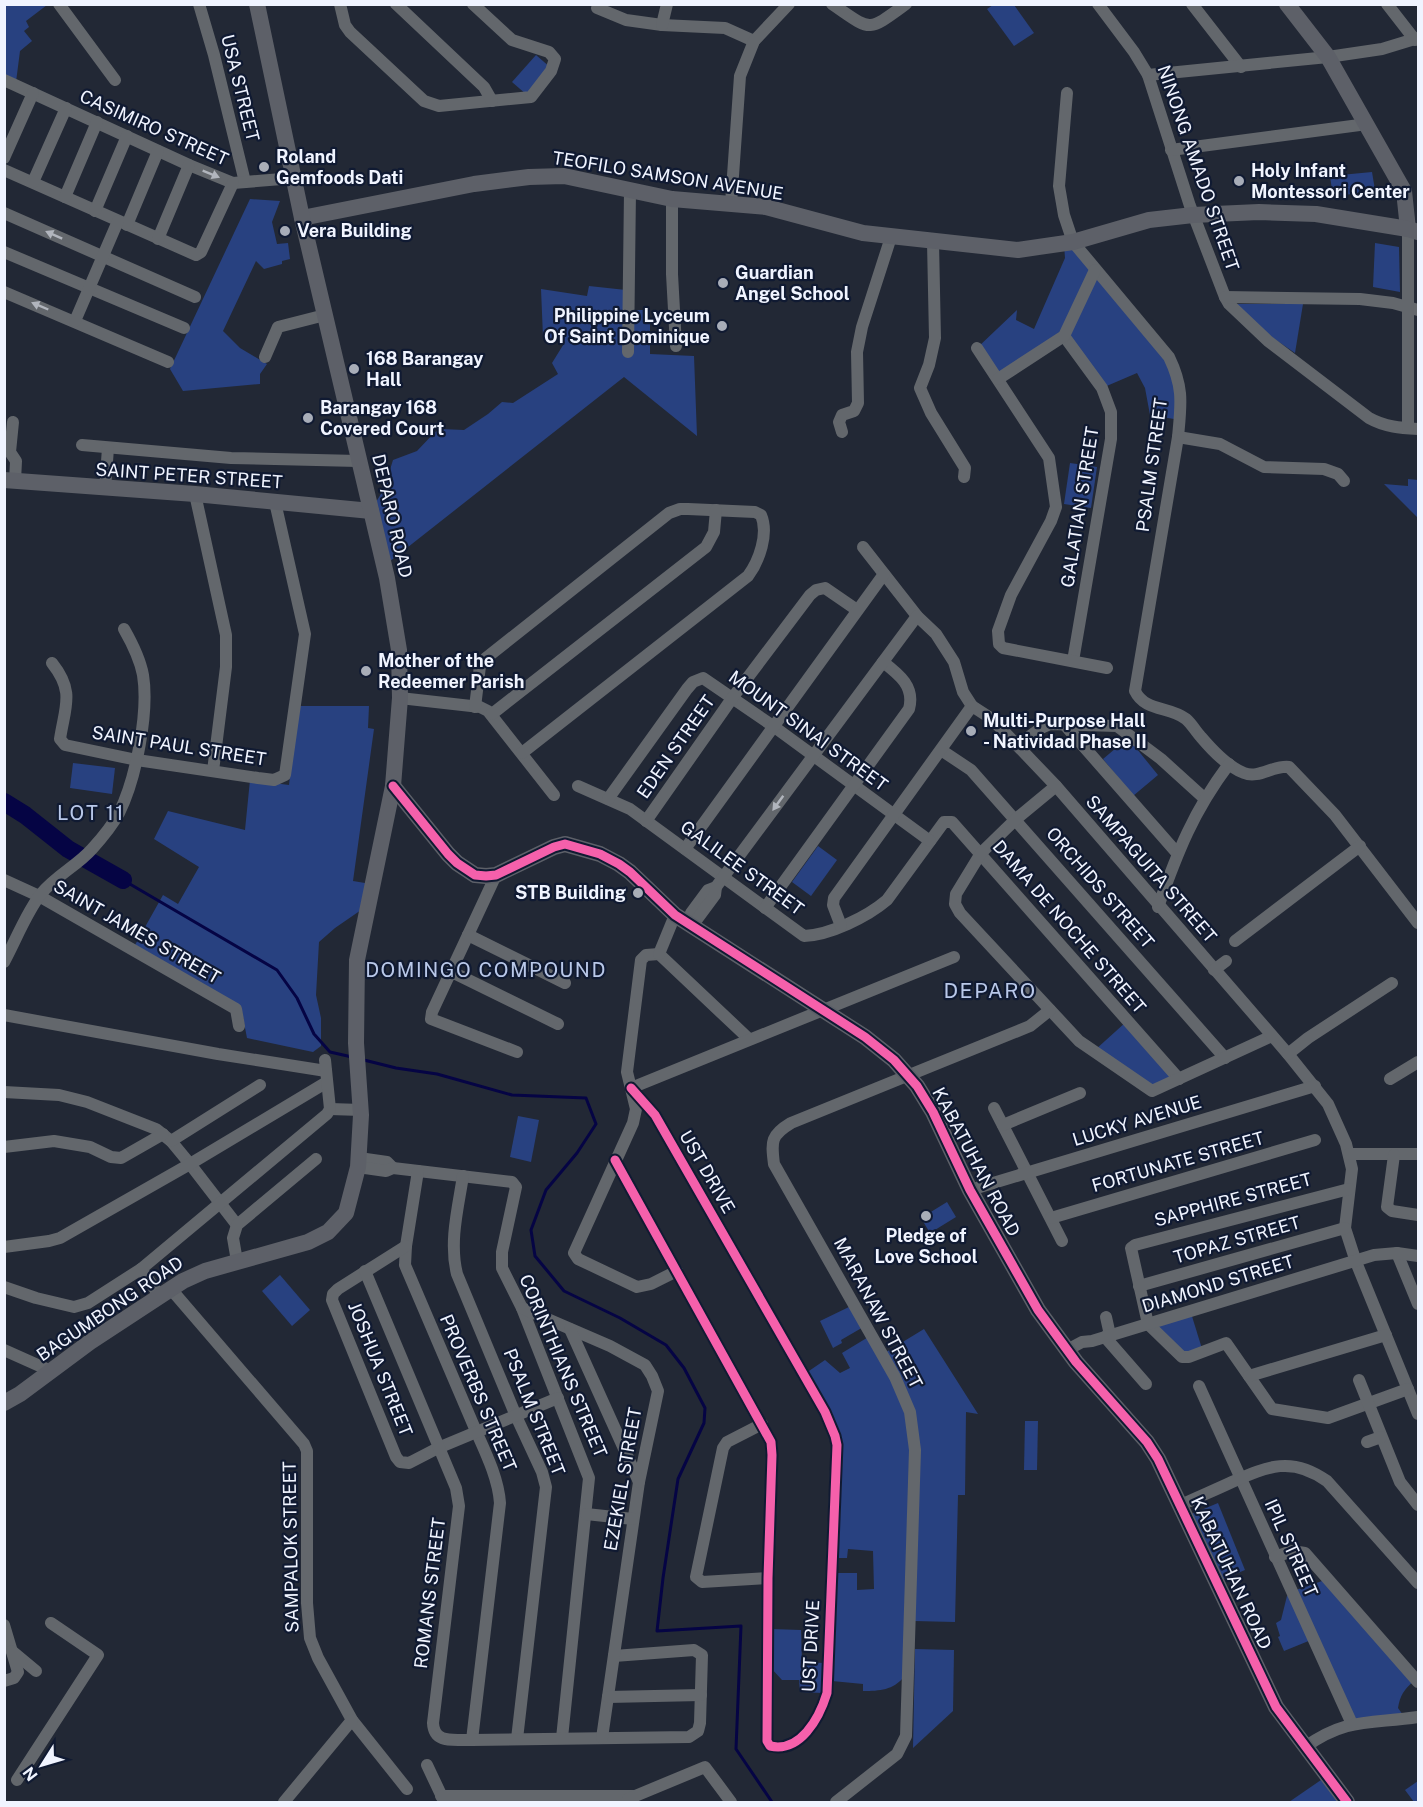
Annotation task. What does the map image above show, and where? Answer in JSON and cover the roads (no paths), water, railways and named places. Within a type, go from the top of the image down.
[{"type":"main road","name":"DEPARO ROAD","points":[[257,4],[302,218],[387,578],[400,665],[400,698],[393,786],[357,960],[356,1043]]},
{"type":"main road","points":[[1287,4],[1328,57],[1367,124],[1404,191],[1413,230]]},
{"type":"main road","name":"TEOFILO SAMSON AVENUE","points":[[302,218],[474,184],[529,177],[564,176],[672,199],[766,207],[839,227],[891,237],[1018,250],[1073,242],[1149,220],[1193,215],[1259,212],[1316,214],[1413,230]]},
{"type":"main road","name":"SAINT PETER STREET","points":[[10,481],[195,494],[371,511]]},
{"type":"main road","points":[[393,786],[457,863],[475,875],[496,875]]},
{"type":"main road","name":"KABATUHAN ROAD","points":[[496,875],[565,844],[600,854],[619,864],[684,921],[823,1009],[880,1049],[907,1074],[933,1112],[970,1190],[1028,1295],[1070,1354],[1147,1442],[1161,1464],[1269,1694],[1347,1803]]},
{"type":"main road","name":"BAGUMBONG ROAD","points":[[4,1403],[165,1292],[205,1271],[308,1242],[319,1238],[336,1226],[351,1202],[358,1162],[361,1110],[356,1043]]},
{"type":"street","points":[[58,4],[115,80]]},
{"type":"street","name":"USA STREET","points":[[199,4],[220,78],[239,182]]},
{"type":"street","points":[[340,4],[345,25],[350,32],[424,101],[439,106],[531,96],[551,71],[555,59],[549,52],[512,40],[473,4]]},
{"type":"street","points":[[396,4],[484,87],[492,101]]},
{"type":"street","points":[[662,25],[667,4]]},
{"type":"street","points":[[731,204],[740,76],[754,41],[789,4]]},
{"type":"street","points":[[832,4],[860,23],[871,26],[878,24],[906,4]]},
{"type":"street","name":"NINONG AMADO STREET","points":[[1098,4],[1148,75],[1193,215],[1225,297],[1238,315],[1268,341],[1369,418],[1381,425],[1413,429]]},
{"type":"street","points":[[1192,4],[1241,67]]},
{"type":"street","points":[[1148,75],[1328,57],[1382,49],[1417,39],[1387,4]]},
{"type":"street","points":[[597,8],[626,20],[662,25],[725,28],[754,41]]},
{"type":"street","name":"CASIMIRO STREET","points":[[4,80],[189,165],[239,182],[294,178]]},
{"type":"street","points":[[4,158],[33,93]]},
{"type":"street","points":[[1067,93],[1059,186],[1064,215],[1073,242]]},
{"type":"street","points":[[33,183],[66,108]]},
{"type":"street","points":[[65,197],[97,122]]},
{"type":"street","points":[[1171,150],[1367,124]]},
{"type":"street","points":[[95,211],[127,136]]},
{"type":"street","points":[[75,321],[103,257],[123,223],[158,151]]},
{"type":"street","points":[[158,238],[189,165]]},
{"type":"street","points":[[4,170],[196,255],[201,252],[239,182]]},
{"type":"street","points":[[628,352],[630,191]]},
{"type":"street","points":[[672,199],[672,274],[676,346]]},
{"type":"street","points":[[4,213],[195,297]]},
{"type":"street","points":[[1413,230],[1413,429]]},
{"type":"street","points":[[842,432],[839,422],[842,415],[854,411],[858,403],[858,352],[862,327],[891,237]]},
{"type":"street","points":[[933,242],[935,338],[920,388],[931,413],[965,468],[964,477]]},
{"type":"street","name":"PSALM STREET","points":[[1073,242],[1169,357],[1178,375],[1182,398],[1178,437],[1135,691],[1144,703],[1184,717],[1207,744],[1229,764]]},
{"type":"street","points":[[4,252],[184,328]]},
{"type":"street","points":[[998,379],[1064,336],[1095,270]]},
{"type":"street","points":[[4,292],[168,362]]},
{"type":"street","points":[[1225,297],[1360,299],[1413,308]]},
{"type":"street","points":[[265,357],[278,327],[325,315]]},
{"type":"street","name":"GALATIAN STREET","points":[[1064,336],[1102,388],[1111,412],[1111,439],[1073,660]]},
{"type":"street","points":[[977,348],[1049,458],[1056,507],[1051,521],[1011,595],[998,631],[999,644],[1003,648],[1107,668]]},
{"type":"street","points":[[10,481],[16,461],[10,452],[13,422]]},
{"type":"street","points":[[1178,437],[1220,444],[1264,467],[1324,469],[1338,474],[1344,481]]},
{"type":"street","points":[[82,446],[231,458],[358,461]]},
{"type":"street","points":[[105,489],[108,448]]},
{"type":"street","points":[[195,494],[226,635],[226,668],[213,771]]},
{"type":"street","name":"SAINT PAUL STREET","points":[[52,663],[63,677],[68,692],[60,739],[65,745],[137,759],[274,780],[285,775],[305,634],[275,502]]},
{"type":"street","points":[[475,707],[480,666],[489,654],[669,513],[680,509],[755,512],[762,518],[761,549],[758,560],[748,576],[522,753]]},
{"type":"street","points":[[492,714],[706,547],[714,532],[716,510]]},
{"type":"street","points":[[841,926],[833,905],[834,898],[972,706],[963,692],[954,662],[936,634],[917,616],[863,547]]},
{"type":"street","points":[[685,849],[884,574]]},
{"type":"street","name":"EDEN STREET","points":[[646,821],[733,697],[810,595],[816,590],[825,588],[857,610]]},
{"type":"street","points":[[677,1271],[651,1284],[637,1287],[575,1257],[575,1249],[636,1114],[627,1072],[641,960],[646,956],[659,954],[708,890],[719,882],[917,616]]},
{"type":"street","points":[[5,960],[39,896],[51,882],[84,857],[114,821],[134,773],[145,698],[143,673],[124,629]]},
{"type":"street","points":[[765,908],[909,709],[912,698],[907,684],[883,662]]},
{"type":"street","name":"MOUNT SINAI STREET","points":[[608,799],[693,682],[703,678],[733,697],[930,841]]},
{"type":"street","points":[[400,698],[484,708],[492,714],[554,795]]},
{"type":"street","name":"SAMPAGUITA STREET","points":[[972,706],[992,719],[1056,786],[1158,907],[1288,1054],[1328,1104],[1349,1154],[1352,1169],[1345,1228]]},
{"type":"street","points":[[1018,744],[1050,724],[1118,726],[1161,759],[1204,798]]},
{"type":"street","points":[[1064,724],[1177,853]]},
{"type":"street","name":"ORCHIDS STREET","points":[[941,750],[971,770],[1225,1058]]},
{"type":"street","points":[[1158,907],[1177,853],[1204,798],[1229,764],[1251,775],[1282,766],[1289,767],[1335,815],[1419,923]]},
{"type":"street","name":"GALILEE STREET","points":[[578,786],[630,809],[685,849],[719,882],[765,908],[804,936],[813,936],[841,926],[877,908],[886,900],[930,841]]},
{"type":"street","points":[[1056,786],[1016,819],[981,853],[956,894],[955,904],[960,913],[1079,1041],[1152,1091],[1272,1036]]},
{"type":"street","name":"DAMA DE NOCHE STREET","points":[[930,841],[944,822],[952,822],[1179,1079]]},
{"type":"street","points":[[1235,941],[1360,846]]},
{"type":"street","points":[[496,875],[432,1012],[432,1020],[517,1052]]},
{"type":"street","name":"SAINT JAMES STREET","points":[[4,880],[39,896],[236,1009],[239,1026]]},
{"type":"street","points":[[468,935],[565,983]]},
{"type":"street","points":[[659,954],[749,1040]]},
{"type":"street","points":[[631,1088],[954,957]]},
{"type":"street","points":[[1214,970],[1226,961]]},
{"type":"street","points":[[452,972],[558,1024]]},
{"type":"street","points":[[1288,1054],[1308,1038],[1392,983]]},
{"type":"street","name":"MARANAW STREET","points":[[836,1803],[897,1754],[906,1736],[915,1450],[910,1412],[895,1377],[774,1164],[773,1138],[779,1130],[791,1123],[1030,1026],[1050,1010]]},
{"type":"street","points":[[4,1015],[326,1071]]},
{"type":"street","points":[[1390,1079],[1419,1062]]},
{"type":"street","points":[[326,1071],[330,1110]]},
{"type":"street","points":[[4,1247],[60,1238],[190,1164],[326,1071]]},
{"type":"street","points":[[4,1147],[54,1142],[90,1147],[111,1157],[122,1158],[167,1138],[260,1085]]},
{"type":"street","name":"LUCKY AVENUE","points":[[970,1190],[1315,1086]]},
{"type":"street","name":"UST DRIVE","points":[[615,1160],[771,1442],[767,1741],[770,1746],[780,1749],[794,1744],[804,1736],[823,1707],[827,1693],[837,1445],[835,1436],[825,1412],[656,1115],[631,1088]]},
{"type":"street","points":[[4,1092],[59,1095],[87,1102],[156,1129],[190,1164],[237,1225]]},
{"type":"street","points":[[1003,1125],[1080,1093]]},
{"type":"street","points":[[994,1108],[1062,1240]]},
{"type":"street","points":[[4,1287],[36,1298],[74,1307],[81,1306],[141,1269],[302,1136],[330,1110],[361,1110]]},
{"type":"street","name":"FORTUNATE STREET","points":[[1051,1218],[1315,1140]]},
{"type":"street","points":[[1349,1154],[1419,1154]]},
{"type":"street","points":[[1394,1155],[1387,1207],[1392,1211],[1419,1215]]},
{"type":"street","points":[[237,1261],[233,1238],[237,1225],[316,1159]]},
{"type":"street","points":[[358,1162],[387,1161],[393,1168],[462,1176]]},
{"type":"street","name":"PROVERBS STREET","points":[[418,1171],[405,1265],[497,1484],[500,1503],[472,1740]]},
{"type":"street","name":"PSALM STREET","points":[[462,1176],[453,1246],[457,1274],[516,1416],[542,1472],[546,1487],[517,1739]]},
{"type":"street","name":"CORINTHIANS STREET","points":[[462,1176],[512,1182],[516,1188],[502,1252],[502,1268],[522,1308],[590,1478],[562,1738]]},
{"type":"street","name":"SAPPHIRE STREET","points":[[1139,1286],[1130,1251],[1135,1245],[1349,1189]]},
{"type":"street","points":[[1345,1228],[1356,1262],[1419,1414]]},
{"type":"street","name":"TOPAZ STREET","points":[[1139,1286],[1345,1228]]},
{"type":"street","name":"JOSHUA STREET","points":[[406,1246],[338,1289],[333,1294],[332,1300],[396,1457],[400,1462],[409,1463],[438,1448]]},
{"type":"street","points":[[1397,1253],[1419,1304]]},
{"type":"street","name":"DIAMOND STREET","points":[[1070,1354],[1082,1342],[1092,1341],[1374,1255],[1397,1253],[1419,1256]]},
{"type":"street","name":"SAMPALOK STREET","points":[[141,1269],[165,1292],[304,1444],[307,1451],[307,1603],[310,1638],[318,1658],[352,1720],[407,1789]]},
{"type":"street","name":"ROMANS STREET","points":[[365,1271],[456,1488],[459,1506],[433,1732],[444,1739],[472,1740]]},
{"type":"street","points":[[1139,1286],[1148,1324],[1182,1357],[1189,1357],[1226,1343],[1272,1409],[1328,1418],[1408,1389]]},
{"type":"street","name":"EZEKIEL STREET","points":[[522,1308],[610,1346],[645,1365],[657,1391],[633,1519],[602,1738]]},
{"type":"street","points":[[1106,1317],[1107,1336],[1146,1384]]},
{"type":"street","points":[[570,1329],[639,1482]]},
{"type":"street","points":[[1249,1376],[1386,1335]]},
{"type":"street","points":[[4,1350],[51,1371]]},
{"type":"street","points":[[1359,1380],[1400,1482],[1419,1504]]},
{"type":"street","name":"IPIL STREET","points":[[1199,1386],[1352,1724]]},
{"type":"street","points":[[438,1448],[558,1398]]},
{"type":"street","points":[[762,1424],[733,1437],[726,1442],[723,1448],[696,1577],[702,1581],[768,1578]]},
{"type":"street","points":[[1367,1442],[1382,1437]]},
{"type":"street","points":[[1181,1505],[1265,1467],[1282,1465],[1303,1468],[1327,1481],[1419,1583]]},
{"type":"street","points":[[586,1514],[633,1519]]},
{"type":"street","points":[[1275,1557],[1292,1551],[1305,1553],[1419,1682]]},
{"type":"street","points":[[17,1780],[98,1654],[51,1623]]},
{"type":"street","points":[[4,1625],[18,1672],[17,1676],[4,1681]]},
{"type":"street","points":[[12,1650],[36,1671]]},
{"type":"street","points":[[472,1740],[689,1737],[698,1731],[702,1655],[694,1650],[614,1656]]},
{"type":"street","points":[[608,1697],[700,1695]]},
{"type":"street","points":[[1305,1747],[1328,1732],[1352,1724],[1419,1717]]},
{"type":"street","points":[[284,1803],[352,1720]]},
{"type":"street","points":[[428,1765],[443,1799],[634,1796]]},
{"type":"street","points":[[620,1803],[705,1767],[731,1803]]},
{"type":"waterway","points":[[4,802],[25,815],[68,849],[123,880]]},
{"type":"waterway","points":[[123,880],[277,970],[297,998],[314,1034],[330,1052],[352,1057]]},
{"type":"waterway","points":[[364,1060],[396,1068],[437,1074],[512,1095],[586,1098],[596,1124],[577,1153],[546,1190],[531,1230],[535,1256],[564,1291],[620,1318],[666,1345],[684,1368],[705,1408],[704,1423],[678,1479],[657,1631],[741,1626],[736,1749],[772,1802]]},
{"type":"place","name":"Roland Gemfoods Dati","points":[[264,167]]},
{"type":"place","name":"Holy Infant Montessori Center","points":[[1239,181]]},
{"type":"place","name":"Vera Building","points":[[285,231]]},
{"type":"place","name":"Guardian Angel School","points":[[723,283]]},
{"type":"place","name":"Philippine Lyceum Of Saint Dominique","points":[[722,326]]},
{"type":"place","name":"168 Barangay Hall","points":[[354,369]]},
{"type":"place","name":"Barangay 168 Covered Court","points":[[308,418]]},
{"type":"place","name":"Mother of the Redeemer Parish","points":[[366,671]]},
{"type":"place","name":"Multi-Purpose Hall - Natividad Phase II","points":[[971,731]]},
{"type":"place","name":"STB Building","points":[[638,893]]},
{"type":"place","name":"Pledge of Love School","points":[[926,1216]]},
{"type":"district","name":"LOT 11","points":[[91,813]]},
{"type":"district","name":"DOMINGO COMPOUND","points":[[486,970]]},
{"type":"district","name":"DEPARO","points":[[990,991]]}]
